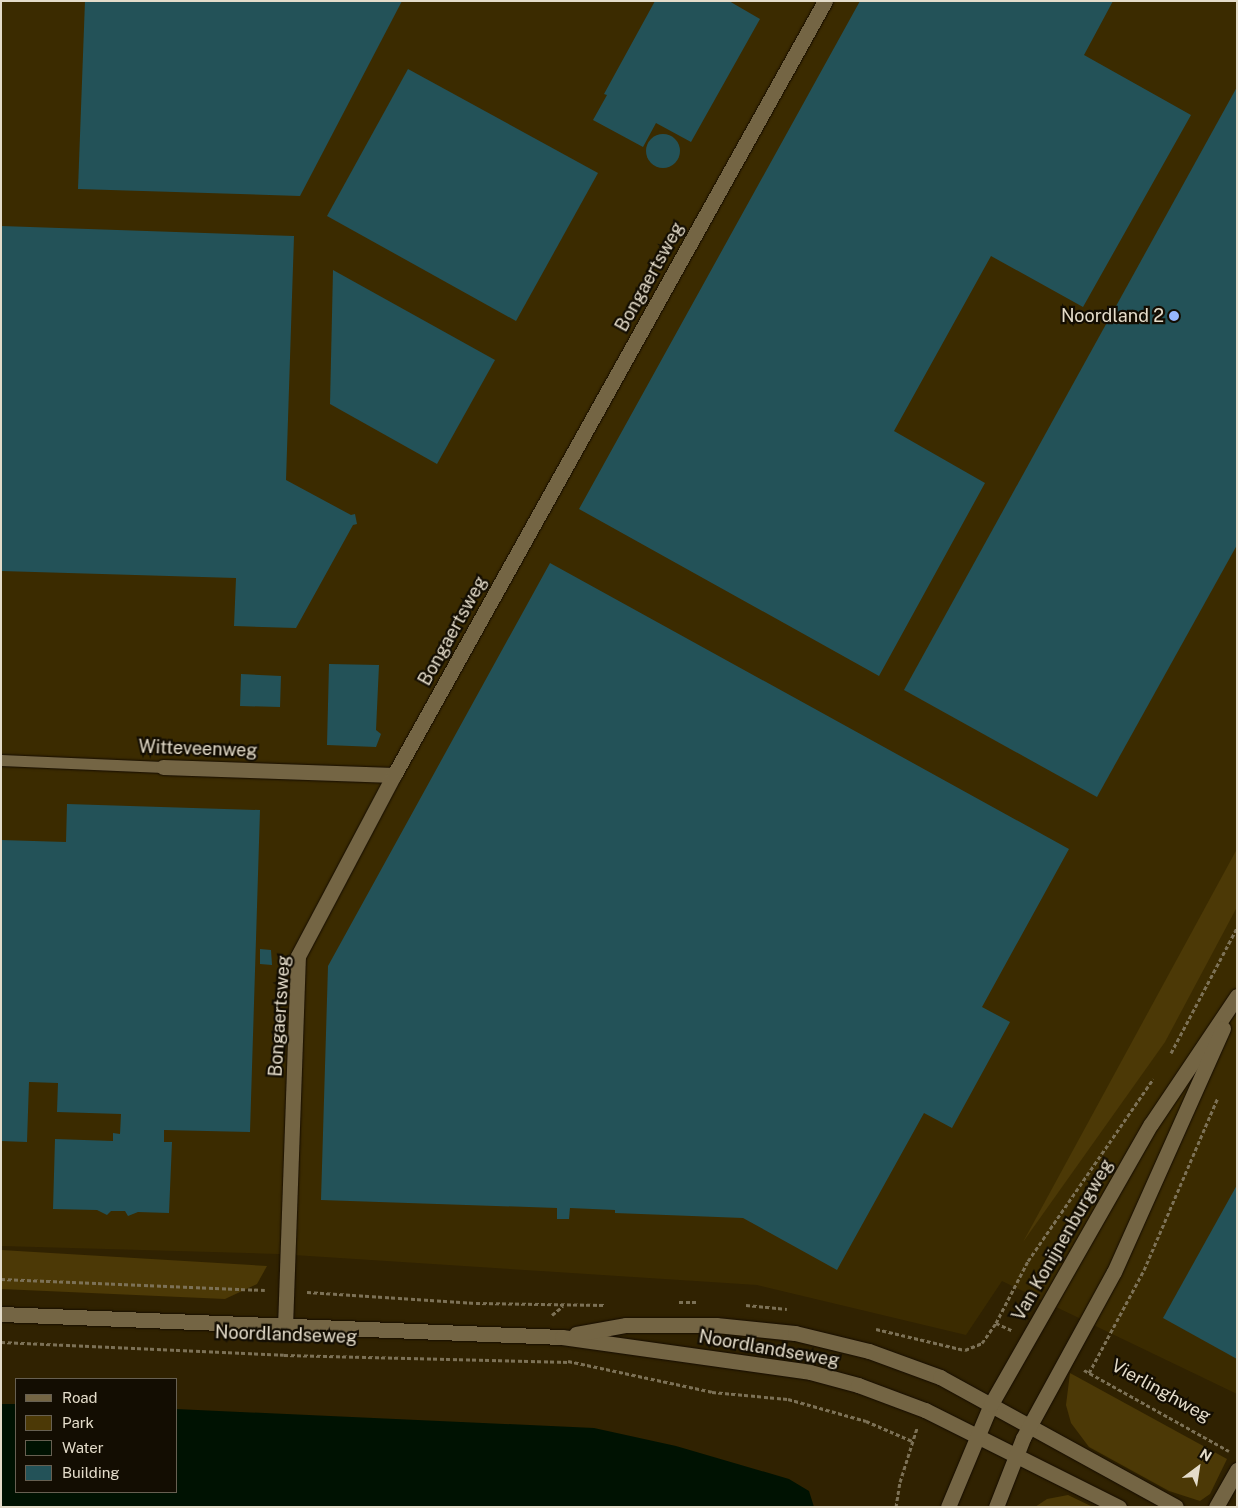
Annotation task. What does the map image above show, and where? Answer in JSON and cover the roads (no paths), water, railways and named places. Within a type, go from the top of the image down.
[{"type":"street","name":"Bongaertsweg","points":[[285,1327],[298,956],[394,776],[825,1]]},
{"type":"street","name":"Witteveenweg","points":[[163,766],[394,776]]},
{"type":"street","name":"Van Konijnenburgweg","points":[[996,1507],[1015,1456],[1030,1425],[1114,1272],[1196,1095],[1235,1000]]},
{"type":"street","name":"Van Konijnenburgweg","points":[[948,1507],[976,1436],[991,1404],[1151,1124],[1235,1000]]},
{"type":"street","name":"Noordlandseweg","points":[[1,1314],[562,1337],[810,1372],[858,1385],[925,1410],[1015,1456]]},
{"type":"street","name":"Noordlandseweg","points":[[562,1337],[626,1325],[716,1324],[786,1332],[869,1351],[940,1377],[1030,1425]]},
{"type":"street","points":[[1030,1425],[1176,1507]]},
{"type":"street","points":[[1015,1456],[1119,1507]]},
{"type":"street","points":[[1216,1507],[1237,1470]]},
{"type":"lane","name":"Witteveenweg","points":[[1,760],[163,766]]},
{"type":"water","points":[[1,1404],[15,1404],[15,1493],[178,1493],[178,1409],[594,1428],[676,1446],[789,1479],[809,1491],[814,1507],[1,1507]]},
{"type":"place","name":"Noordland 2","points":[[1174,316]]}]
